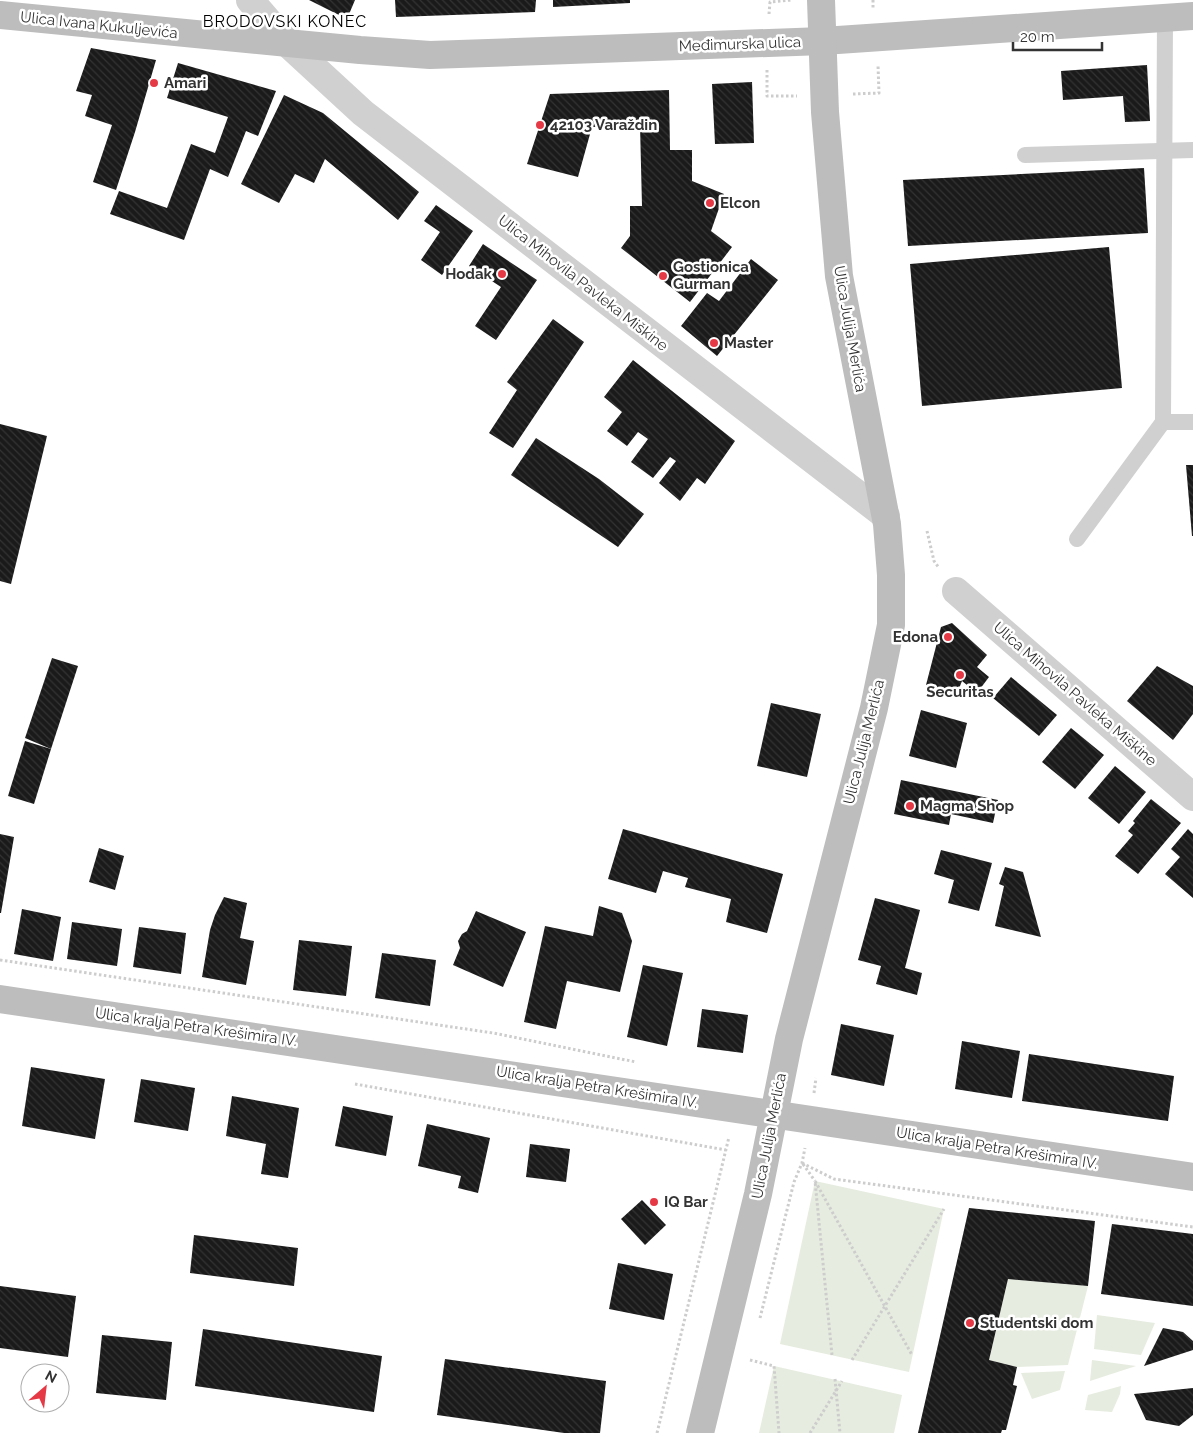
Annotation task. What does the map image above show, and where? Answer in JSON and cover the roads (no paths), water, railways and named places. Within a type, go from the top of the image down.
[{"type":"main road","name":"Ulica Julija Merlića","points":[[700,1433],[758,1194],[789,1039],[874,708],[891,625],[892,575],[886,516],[839,276],[825,112],[821,0]]},
{"type":"main road","name":"Ulica Ivana Kukuljevića","points":[[0,15],[287,43]]},
{"type":"main road","name":"Međimurska ulica","points":[[287,43],[430,54],[823,41],[1193,16]]},
{"type":"main road","name":"Ulica kralja Petra Krešimira IV.","points":[[0,999],[1193,1177]]},
{"type":"street","name":"Ulica Mihovila Pavleka Miškine","points":[[250,0],[287,43],[363,113],[886,516]]},
{"type":"street","name":"Ulica Mihovila Pavleka Miškine","points":[[956,591],[1193,797]]},
{"type":"lane","points":[[1078,539],[1163,422],[1165,18]]},
{"type":"lane","points":[[1025,155],[1193,150]]},
{"type":"lane","points":[[1163,422],[1193,422]]},
{"type":"place","name":"Amari","points":[[154,83]]},
{"type":"place","name":"42103 Varaždin","points":[[540,125]]},
{"type":"place","name":"Elcon","points":[[710,203]]},
{"type":"place","name":"Hodak","points":[[502,274]]},
{"type":"place","name":"Gostionica Gurman","points":[[663,276]]},
{"type":"place","name":"Master","points":[[714,343]]},
{"type":"place","name":"Edona","points":[[948,637]]},
{"type":"place","name":"Securitas","points":[[960,675]]},
{"type":"place","name":"Magma Shop","points":[[910,806]]},
{"type":"place","name":"IQ Bar","points":[[654,1202]]},
{"type":"place","name":"Studentski dom","points":[[970,1323]]},
{"type":"district","name":"BRODOVSKI KONEC","points":[[285,21]]}]
